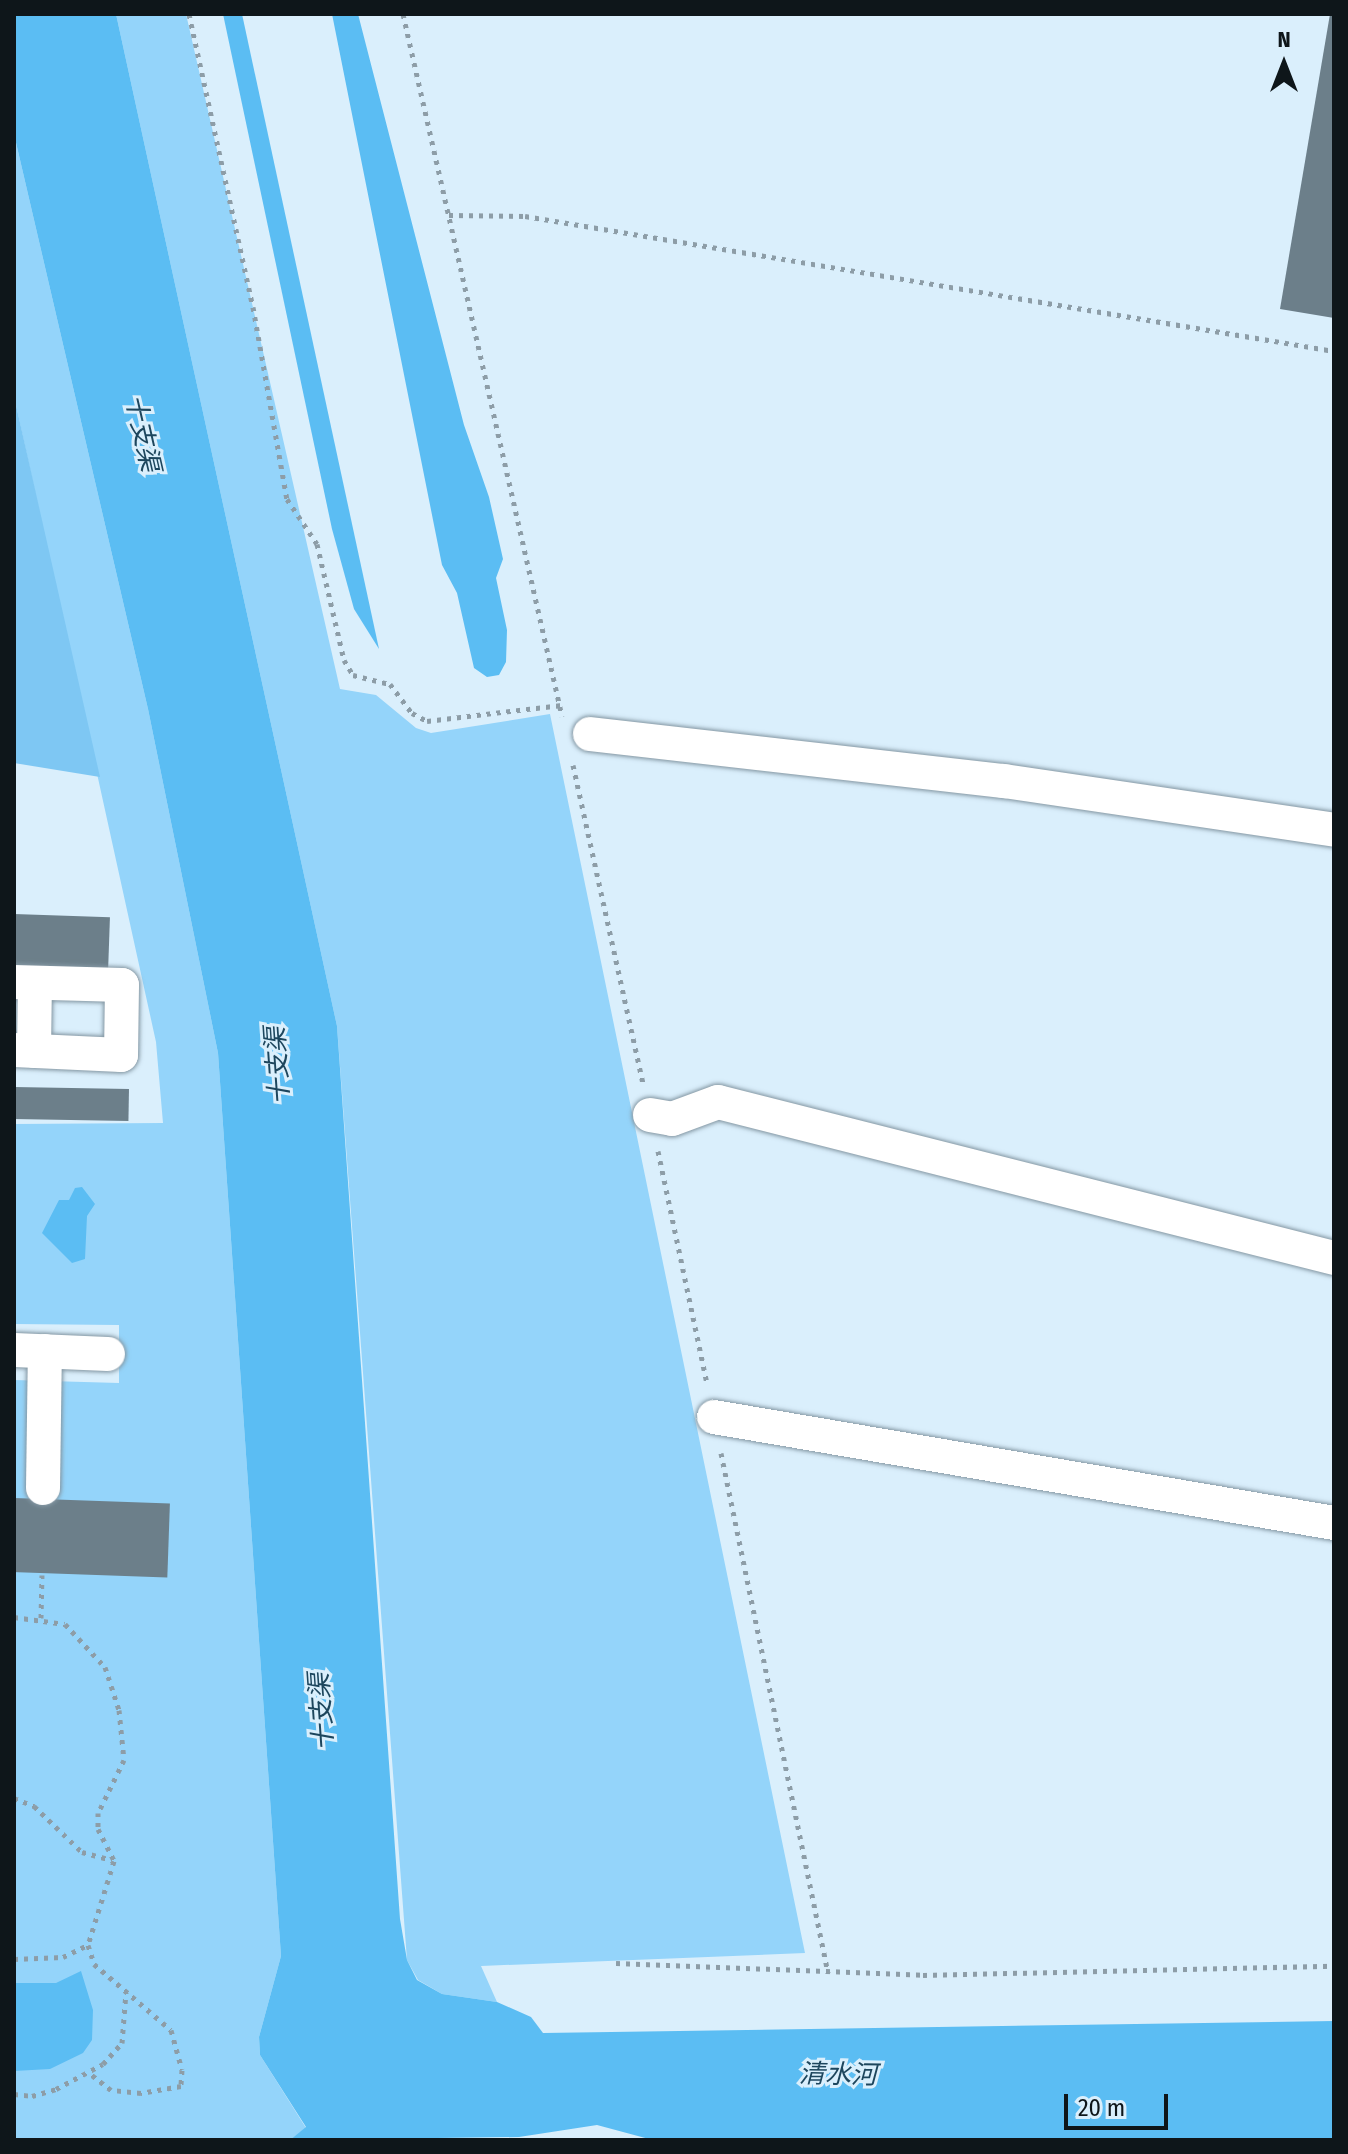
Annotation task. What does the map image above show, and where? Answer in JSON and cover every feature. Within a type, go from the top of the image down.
[{"type":"street","points":[[575,738],[1004,781],[1334,830]]},
{"type":"street","points":[[24,983],[122,985],[121,1055],[24,1051],[24,983]]},
{"type":"street","points":[[650,1115],[672,1119],[718,1102],[1334,1258]]},
{"type":"street","points":[[43,1488],[30,1351],[108,1354]]},
{"type":"street","points":[[714,1417],[1334,1523]]},
{"type":"path","points":[[189,14],[253,307],[287,499],[317,544],[344,660],[353,675],[390,684],[412,713],[427,721],[559,702]]},
{"type":"path","points":[[403,14],[559,702],[575,738],[828,1973]]},
{"type":"path","points":[[449,215],[525,216],[1334,351]]},
{"type":"path","points":[[559,702],[575,738]]},
{"type":"path","points":[[41,1618],[42,1575]]},
{"type":"path","points":[[14,1617],[41,1618],[65,1624],[105,1667],[119,1710],[124,1760],[98,1813],[98,1829],[114,1861],[88,1945],[94,1964],[171,2030],[179,2046],[181,2086],[169,2092],[111,2090],[89,2073]]},
{"type":"path","points":[[14,1798],[34,1806],[82,1852],[114,1861]]},
{"type":"path","points":[[14,1959],[63,1957],[88,1945]]},
{"type":"path","points":[[616,1963],[828,1973],[1334,1966]]},
{"type":"path","points":[[14,2094],[32,2096],[89,2073],[122,2043],[126,1991]]},
{"type":"shaded area","points":[[116,14],[186,14],[340,689],[376,695],[416,728],[431,733],[550,714],[805,1953],[481,1966],[497,2002],[442,1994],[418,1980],[407,1960],[337,1026]]},
{"type":"shaded area","points":[[14,134],[148,709],[218,1053],[281,1956],[259,2037],[260,2055],[306,2128],[290,2140],[14,2140],[14,1380],[119,1383],[119,1325],[14,1324],[14,1124],[163,1123],[156,1042],[14,396]]},
{"type":"shaded area","points":[[14,396],[100,777],[14,763]]},
{"type":"water","points":[[14,14],[116,14],[337,1026],[400,1919],[407,1960],[417,1980],[442,1994],[497,2002],[531,2017],[543,2033],[1334,2021],[1334,2140],[649,2139],[597,2125],[519,2137],[290,2140],[306,2127],[260,2055],[259,2037],[281,1956],[218,1053],[148,709],[14,134]]},
{"type":"water","points":[[223,14],[242,14],[379,649],[354,609],[332,529]]},
{"type":"water","points":[[332,14],[358,14],[464,425],[489,497],[503,559],[496,578],[507,630],[506,662],[499,675],[487,677],[474,668],[457,593],[442,565]]},
{"type":"water","points":[[82,1187],[95,1204],[87,1216],[85,1259],[72,1263],[42,1233],[59,1200],[69,1200],[75,1188]]},
{"type":"water","points":[[81,1971],[93,2010],[92,2040],[83,2053],[50,2069],[14,2071],[14,1983],[56,1983]]},
{"type":"building","points":[[1330,14],[1334,14],[1334,318],[1280,309]]},
{"type":"building","points":[[14,914],[110,917],[108,971],[14,968]]},
{"type":"building","points":[[14,1087],[129,1089],[128,1121],[14,1119]]},
{"type":"building","points":[[14,1498],[170,1503],[167,1577],[14,1572]]},
{"type":"water label","name":"十支渠","points":[[142,433]]},
{"type":"water label","name":"十支渠","points":[[278,1066]]},
{"type":"water label","name":"十支渠","points":[[322,1712]]},
{"type":"water label","name":"清水河","points":[[838,2075]]}]
